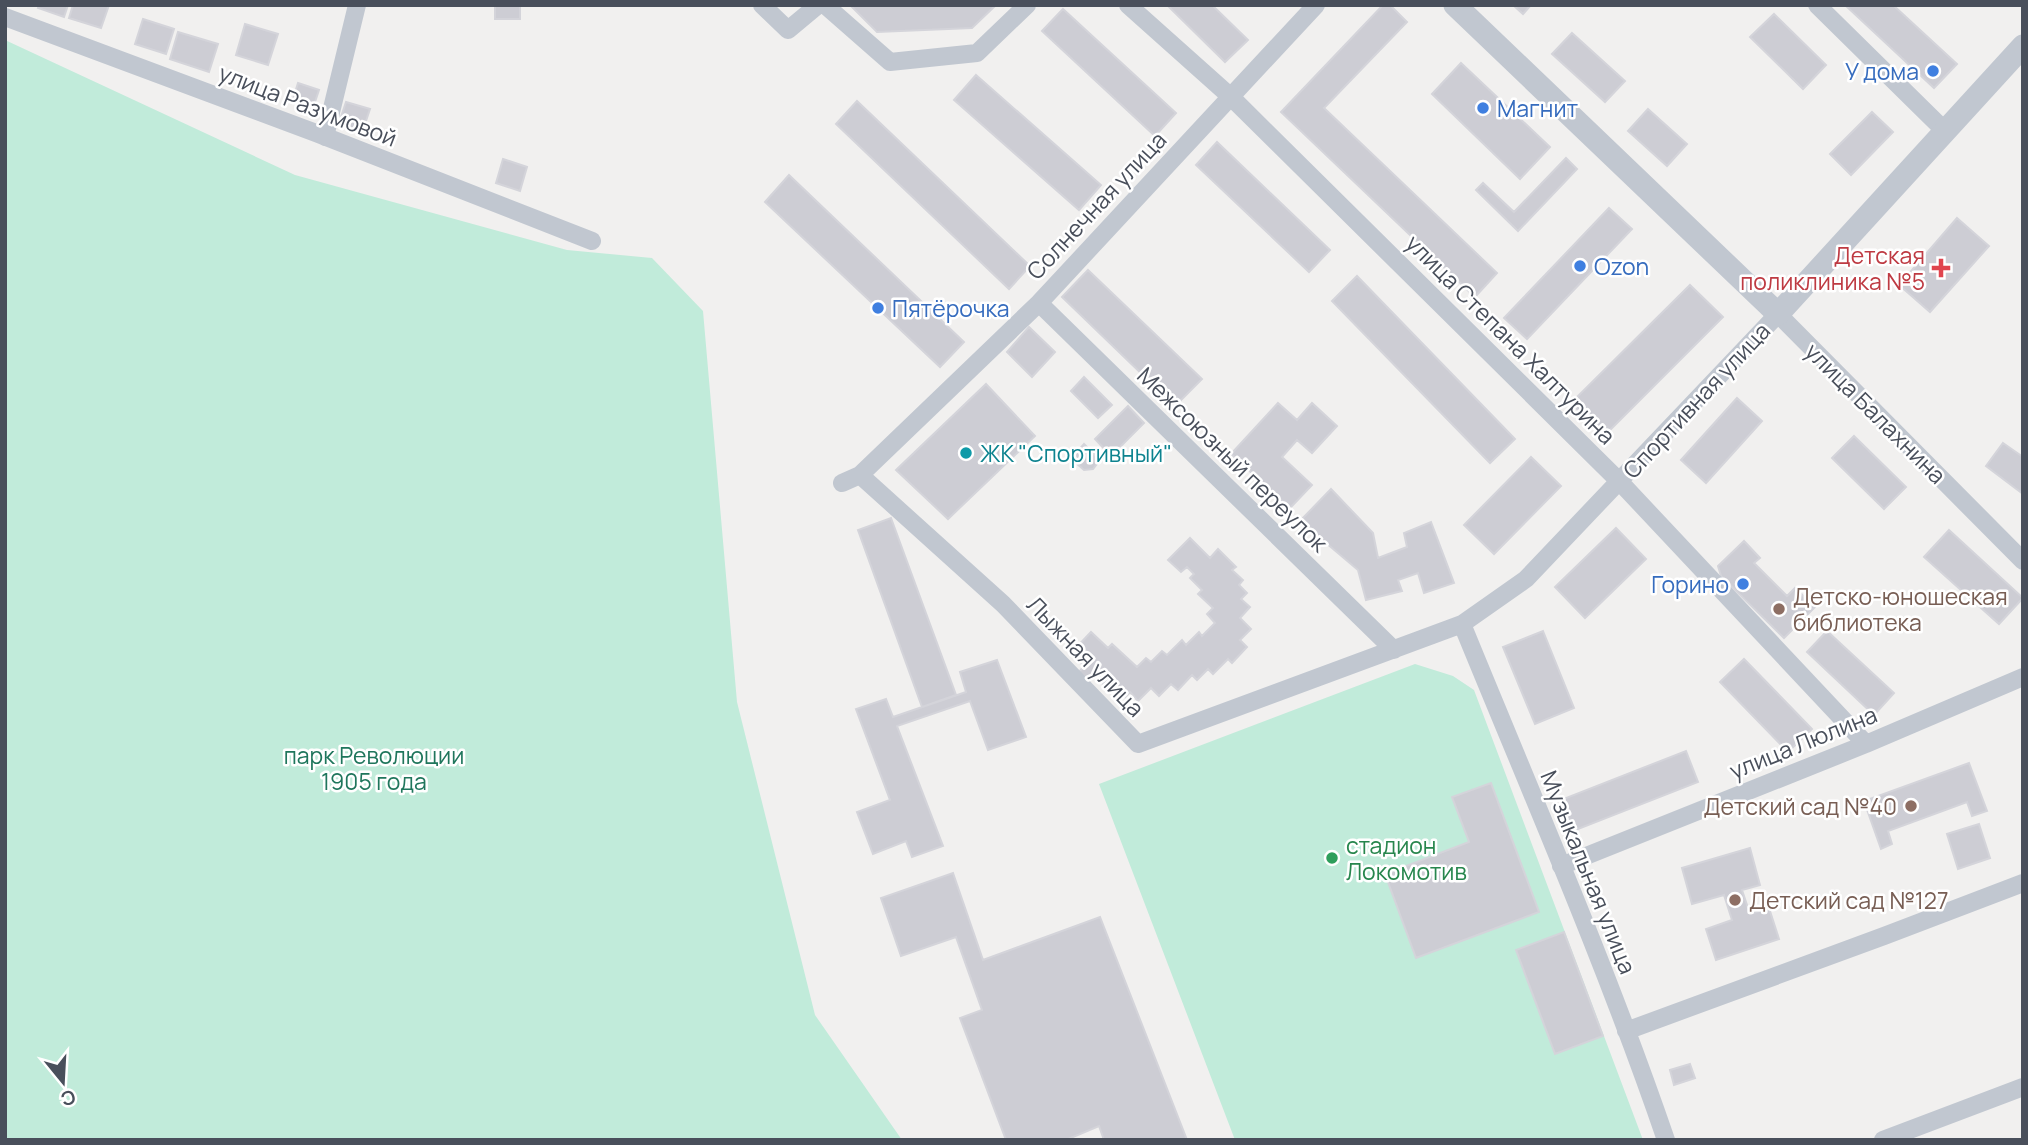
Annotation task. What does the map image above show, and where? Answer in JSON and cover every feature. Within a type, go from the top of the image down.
[{"type":"street","points":[[325,136],[357,5]]},
{"type":"street","points":[[762,5],[788,30],[818,5]]},
{"type":"street","points":[[825,5],[890,62],[977,54],[1027,5]]},
{"type":"street","name":"улица Степана Халтурина","points":[[1128,5],[1231,97],[1619,481],[1866,744]]},
{"type":"street","name":"Солнечная улица","points":[[842,483],[860,475],[1039,303],[1316,5]]},
{"type":"street","name":"улица Балахнина","points":[[1455,5],[1778,313],[2023,561]]},
{"type":"street","points":[[1817,5],[1945,131]]},
{"type":"street","name":"улица Разумовой","points":[[5,17],[325,136],[592,241]]},
{"type":"street","name":"Спортивная улица","points":[[1394,650],[1462,624],[1526,579],[1778,313],[2023,46]]},
{"type":"street","name":"Межсоюзный переулок","points":[[1039,303],[1394,650]]},
{"type":"street","name":"Лыжная улица","points":[[860,475],[1003,604],[1138,744],[1394,650]]},
{"type":"street","name":"Музыкальная улица","points":[[1462,624],[1561,866],[1667,1140]]},
{"type":"street","name":"улица Люлина","points":[[1561,866],[1866,744],[2023,677]]},
{"type":"street","points":[[1626,1031],[2023,883]]},
{"type":"street","points":[[1882,1140],[2023,1087]]},
{"type":"green space","name":"парк Революции 1905 года","points":[[5,40],[295,175],[567,250],[652,258],[703,311],[737,702],[815,1015],[902,1140],[5,1140]]},
{"type":"green space","name":"стадион Локомотив","points":[[1415,664],[1453,676],[1474,690],[1643,1140],[1235,1140],[1099,784]]},
{"type":"building","points":[[39,5],[68,5],[64,17],[38,8]]},
{"type":"building","points":[[73,5],[109,5],[101,28],[69,18]]},
{"type":"building","points":[[495,5],[520,5],[520,19],[495,19]]},
{"type":"building","points":[[850,5],[996,5],[972,28],[877,32]]},
{"type":"building","points":[[1167,5],[1212,5],[1248,40],[1225,62]]},
{"type":"building","points":[[1383,5],[1390,5],[1407,22],[1324,108],[1497,273],[1475,297],[1281,112]]},
{"type":"building","points":[[1513,5],[1531,5],[1523,14]]},
{"type":"building","points":[[1845,5],[1893,5],[1957,64],[1934,88]]},
{"type":"building","points":[[1063,9],[1176,113],[1155,136],[1042,31]]},
{"type":"building","points":[[1774,14],[1826,65],[1803,89],[1750,37]]},
{"type":"building","points":[[143,19],[174,29],[166,54],[135,44]]},
{"type":"building","points":[[245,24],[278,34],[268,65],[236,55]]},
{"type":"building","points":[[178,32],[218,44],[209,72],[170,59]]},
{"type":"building","points":[[1572,33],[1625,81],[1605,102],[1552,54]]},
{"type":"building","points":[[1461,63],[1550,147],[1520,179],[1432,94]]},
{"type":"building","points":[[976,75],[1101,185],[1079,210],[954,100]]},
{"type":"building","points":[[298,83],[319,90],[313,108],[292,102]]},
{"type":"building","points":[[857,101],[1030,266],[1009,289],[836,124]]},
{"type":"building","points":[[346,102],[370,109],[362,133],[338,126]]},
{"type":"building","points":[[1648,109],[1687,144],[1667,166],[1628,131]]},
{"type":"building","points":[[1872,112],[1893,132],[1851,175],[1830,154]]},
{"type":"building","points":[[1217,142],[1330,250],[1309,272],[1196,165]]},
{"type":"building","points":[[1566,158],[1577,169],[1518,231],[1476,190],[1483,183],[1514,212]]},
{"type":"building","points":[[503,159],[527,167],[520,191],[496,183]]},
{"type":"building","points":[[789,175],[964,342],[940,367],[765,202]]},
{"type":"building","points":[[1609,208],[1632,229],[1527,339],[1504,318]]},
{"type":"building","name":"Детская поликлиника №5","points":[[1957,218],[1989,246],[1930,312],[1899,285]]},
{"type":"building","points":[[1088,270],[1202,379],[1175,406],[1062,297]]},
{"type":"building","points":[[1357,276],[1515,439],[1490,463],[1332,301]]},
{"type":"building","points":[[1690,285],[1723,317],[1604,436],[1571,403]]},
{"type":"building","points":[[1029,327],[1055,352],[1032,377],[1007,352]]},
{"type":"building","points":[[1084,377],[1112,405],[1098,418],[1071,391]]},
{"type":"building","name":"ЖК \"Спортивный\"","points":[[986,384],[1035,436],[948,519],[896,470]]},
{"type":"building","points":[[1737,398],[1762,421],[1706,483],[1681,460]]},
{"type":"building","points":[[1278,403],[1297,420],[1312,403],[1337,426],[1312,453],[1297,440],[1282,457],[1312,485],[1290,508],[1231,454]]},
{"type":"building","points":[[1128,406],[1144,423],[1111,456],[1095,439]]},
{"type":"building","points":[[1854,436],[1906,487],[1884,509],[1832,458]]},
{"type":"building","points":[[2003,443],[2023,457],[2023,494],[1986,466]]},
{"type":"building","points":[[1084,444],[1100,460],[1093,469],[1084,470],[1076,463],[1075,454]]},
{"type":"building","points":[[1531,457],[1561,486],[1494,554],[1464,525]]},
{"type":"building","points":[[1331,489],[1373,533],[1378,558],[1407,547],[1404,533],[1431,522],[1454,583],[1424,593],[1418,573],[1398,580],[1402,591],[1366,600],[1358,570],[1300,521]]},
{"type":"building","points":[[891,518],[956,695],[922,707],[858,530]]},
{"type":"building","points":[[1616,528],[1646,559],[1585,618],[1555,587]]},
{"type":"building","points":[[1949,530],[2023,598],[1999,624],[1924,557]]},
{"type":"building","points":[[1190,538],[1210,558],[1218,549],[1236,567],[1232,570],[1243,580],[1239,585],[1247,593],[1241,599],[1250,607],[1240,618],[1251,629],[1240,640],[1247,647],[1232,663],[1228,659],[1213,674],[1208,669],[1197,680],[1192,675],[1178,690],[1171,684],[1159,696],[1151,688],[1138,701],[1130,692],[1125,697],[1112,685],[1108,689],[1093,674],[1088,680],[1079,672],[1084,666],[1071,653],[1091,632],[1108,648],[1112,644],[1137,667],[1146,658],[1151,662],[1162,651],[1167,655],[1182,640],[1186,645],[1199,632],[1202,636],[1215,623],[1207,614],[1213,608],[1198,594],[1202,590],[1190,578],[1194,574],[1187,567],[1181,572],[1168,560]]},
{"type":"building","points":[[1744,541],[1760,558],[1754,563],[1787,596],[1795,588],[1815,607],[1784,638],[1721,576],[1718,566]]},
{"type":"building","points":[[1543,631],[1574,708],[1535,724],[1503,647]]},
{"type":"building","points":[[1827,631],[1894,693],[1874,715],[1807,652]]},
{"type":"building","points":[[1744,659],[1812,729],[1788,752],[1720,682]]},
{"type":"building","points":[[997,660],[1026,737],[988,750],[970,701],[897,726],[943,846],[912,857],[906,841],[873,854],[857,812],[890,800],[856,709],[886,699],[893,717],[966,692],[960,672]]},
{"type":"building","points":[[1686,751],[1698,782],[1573,831],[1561,800]]},
{"type":"building","name":"Детский сад №40","points":[[1969,763],[1987,811],[1972,816],[1967,802],[1888,831],[1892,844],[1881,849],[1864,801]]},
{"type":"building","points":[[1491,783],[1539,912],[1416,958],[1385,874],[1469,842],[1452,797]]},
{"type":"building","points":[[1979,824],[1990,858],[1958,869],[1947,834]]},
{"type":"building","name":"Детский сад №127","points":[[1750,848],[1760,885],[1742,890],[1750,914],[1769,908],[1779,939],[1716,960],[1706,929],[1732,920],[1724,895],[1692,904],[1682,868]]},
{"type":"building","points":[[953,873],[983,960],[1100,917],[1187,1140],[1104,1140],[1099,1126],[1066,1140],[1006,1140],[960,1018],[982,1010],[956,937],[901,956],[881,898]]},
{"type":"building","points":[[1564,932],[1603,1036],[1555,1054],[1516,950]]},
{"type":"building","points":[[1690,1064],[1695,1078],[1674,1085],[1670,1070]]},
{"type":"place","name":"У дома","points":[[1933,71]]},
{"type":"place","name":"Магнит","points":[[1483,108]]},
{"type":"place","name":"Ozon","points":[[1580,266]]},
{"type":"place","name":"Детская поликлиника №5","points":[[1941,268]]},
{"type":"place","name":"Пятёрочка","points":[[878,308]]},
{"type":"place","name":"ЖК \"Спортивный\"","points":[[966,453]]},
{"type":"place","name":"Горино","points":[[1743,584]]},
{"type":"place","name":"Детско-юношеская библиотека","points":[[1779,609]]},
{"type":"place","name":"Детский сад №40","points":[[1911,806]]},
{"type":"place","name":"стадион Локомотив","points":[[1332,858]]},
{"type":"place","name":"Детский сад №127","points":[[1735,900]]}]
